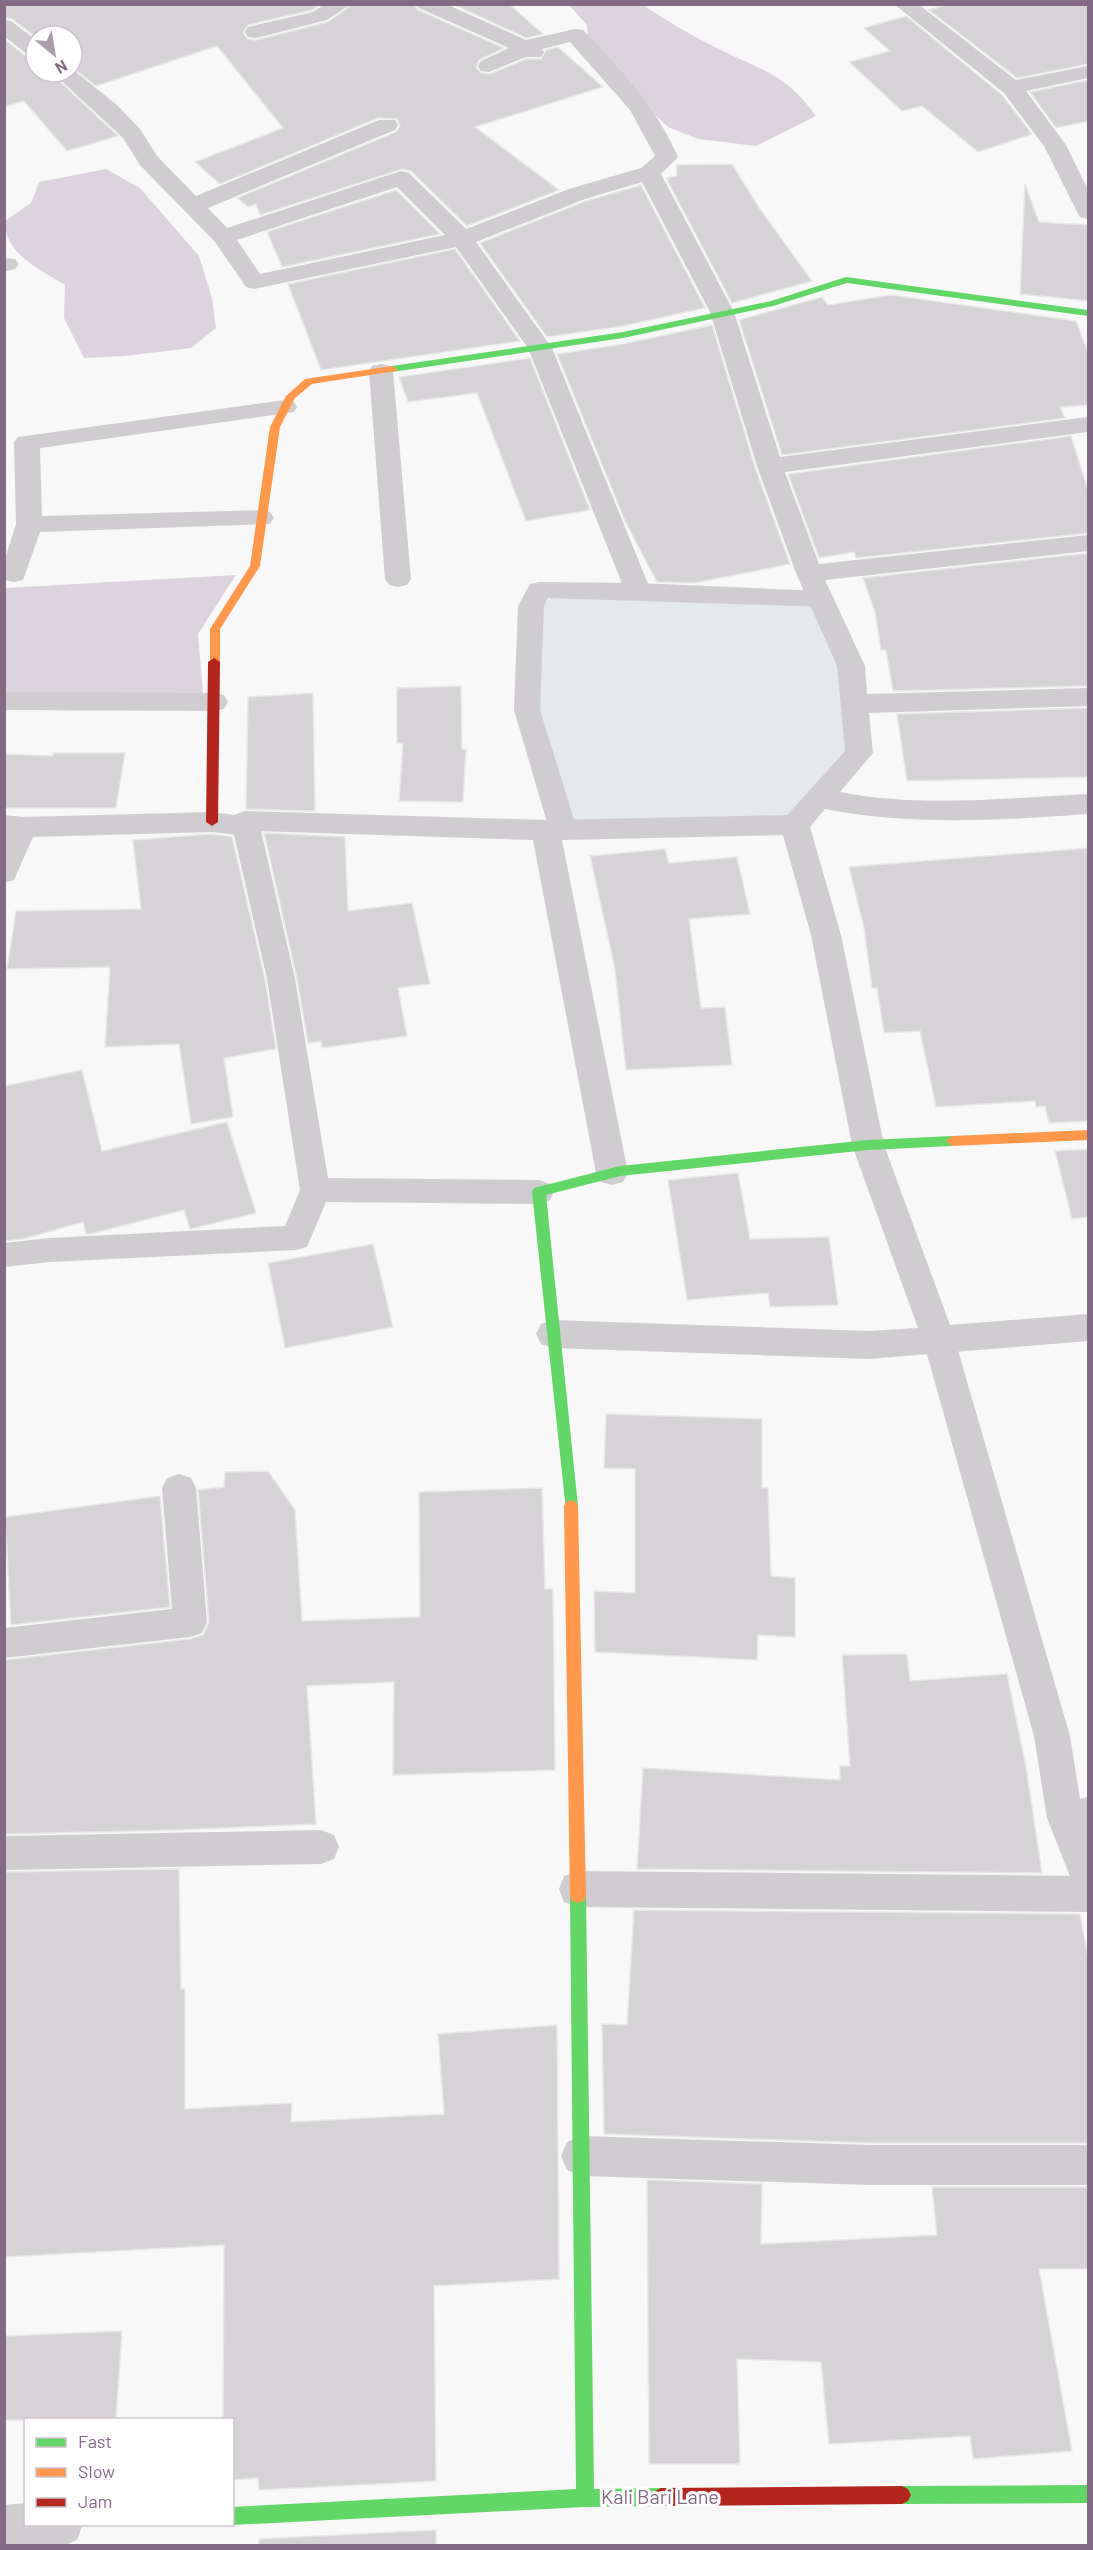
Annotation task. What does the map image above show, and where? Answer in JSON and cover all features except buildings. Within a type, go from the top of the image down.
[{"type":"street","points":[[4,10],[15,4]]},
{"type":"street","points":[[256,32],[321,16],[341,4]]},
{"type":"street","points":[[426,4],[474,23],[529,50]]},
{"type":"street","points":[[904,4],[1012,88],[1055,145],[1089,212]]},
{"type":"street","points":[[4,25],[24,41]]},
{"type":"street","points":[[78,84],[109,110],[132,134],[148,160],[223,237],[254,282],[462,239],[576,194],[649,172],[667,157],[657,129],[609,69],[575,34],[541,41],[529,50],[489,66]]},
{"type":"street","points":[[1012,88],[1050,78],[1089,72]]},
{"type":"street","points":[[193,206],[387,125]]},
{"type":"street","points":[[4,873],[13,826],[212,822],[246,826],[244,821],[554,830],[795,825],[859,753],[851,666],[809,573],[770,466],[722,312],[649,172]]},
{"type":"street","points":[[223,237],[401,178],[462,239],[540,348],[638,591]]},
{"type":"street","points":[[212,822],[215,629],[255,567],[275,427],[291,396],[309,381],[623,335],[722,312],[773,303],[846,280],[1089,313]]},
{"type":"street","points":[[381,371],[398,579]]},
{"type":"street","points":[[14,574],[29,524],[27,442],[285,407]]},
{"type":"street","points":[[770,466],[1089,424]]},
{"type":"street","points":[[29,524],[261,518]]},
{"type":"street","points":[[809,573],[1089,543]]},
{"type":"street","points":[[856,704],[1089,697]]},
{"type":"street","points":[[4,702],[214,702]]},
{"type":"street","points":[[819,798],[859,806],[951,811],[1089,804]]},
{"type":"street","points":[[795,825],[826,935],[868,1145],[939,1340]]},
{"type":"street","points":[[554,830],[612,1173]]},
{"type":"street","points":[[585,2498],[573,1524],[539,1192],[612,1173],[868,1145],[1089,1135]]},
{"type":"street","points":[[553,1334],[869,1345],[1089,1328]]},
{"type":"street","points":[[578,1889],[1089,1894]]},
{"type":"street","name":"Kali Bari Lane","points":[[234,2516],[585,2498],[1089,2494]]},
{"type":"street","points":[[4,2527],[24,2526]]},
{"type":"lane","points":[[554,830],[526,710],[531,606],[539,590],[638,591],[820,599]]},
{"type":"lane","points":[[4,1255],[50,1250],[296,1238],[315,1190],[282,979],[264,915],[246,826]]},
{"type":"lane","points":[[315,1190],[539,1192]]},
{"type":"lane","points":[[939,1340],[1077,1816],[1089,1877]]},
{"type":"lane","points":[[4,1643],[190,1622],[179,1488]]},
{"type":"lane","points":[[4,1852],[321,1847]]},
{"type":"lane","points":[[581,2156],[871,2165],[1089,2164]]},
{"type":"shaded area","points":[[643,5],[699,39],[784,82],[816,116],[756,146],[698,139],[668,127],[637,98],[588,38],[587,25],[570,6]]},
{"type":"shaded area","points":[[106,169],[140,188],[199,256],[212,298],[216,328],[191,348],[125,356],[84,358],[64,318],[65,285],[26,260],[17,252],[6,233],[5,221],[31,203],[39,182]]},
{"type":"shaded area","points":[[236,575],[198,634],[203,694],[5,694],[5,588]]},
{"type":"shaded area","points":[[551,596],[812,607],[842,666],[846,750],[787,815],[576,823],[536,715],[539,612]]},
{"type":"traffic: fast","points":[[392,369],[623,335],[773,303],[846,280],[1088,313]]},
{"type":"traffic: fast","points":[[571,1506],[539,1192],[620,1171],[868,1145],[952,1141]]},
{"type":"traffic: fast","points":[[578,1896],[585,2498]]},
{"type":"traffic: fast","points":[[902,2495],[1088,2494]]},
{"type":"traffic: fast","points":[[234,2516],[585,2498],[661,2497]]},
{"type":"traffic: slow","points":[[214,662],[215,629],[255,566],[275,427],[291,396],[309,381],[392,369]]},
{"type":"traffic: slow","points":[[952,1141],[1088,1135]]},
{"type":"traffic: slow","points":[[571,1506],[578,1896]]},
{"type":"traffic: jam","points":[[212,822],[214,662]]},
{"type":"traffic: jam","points":[[661,2497],[902,2495]]}]
